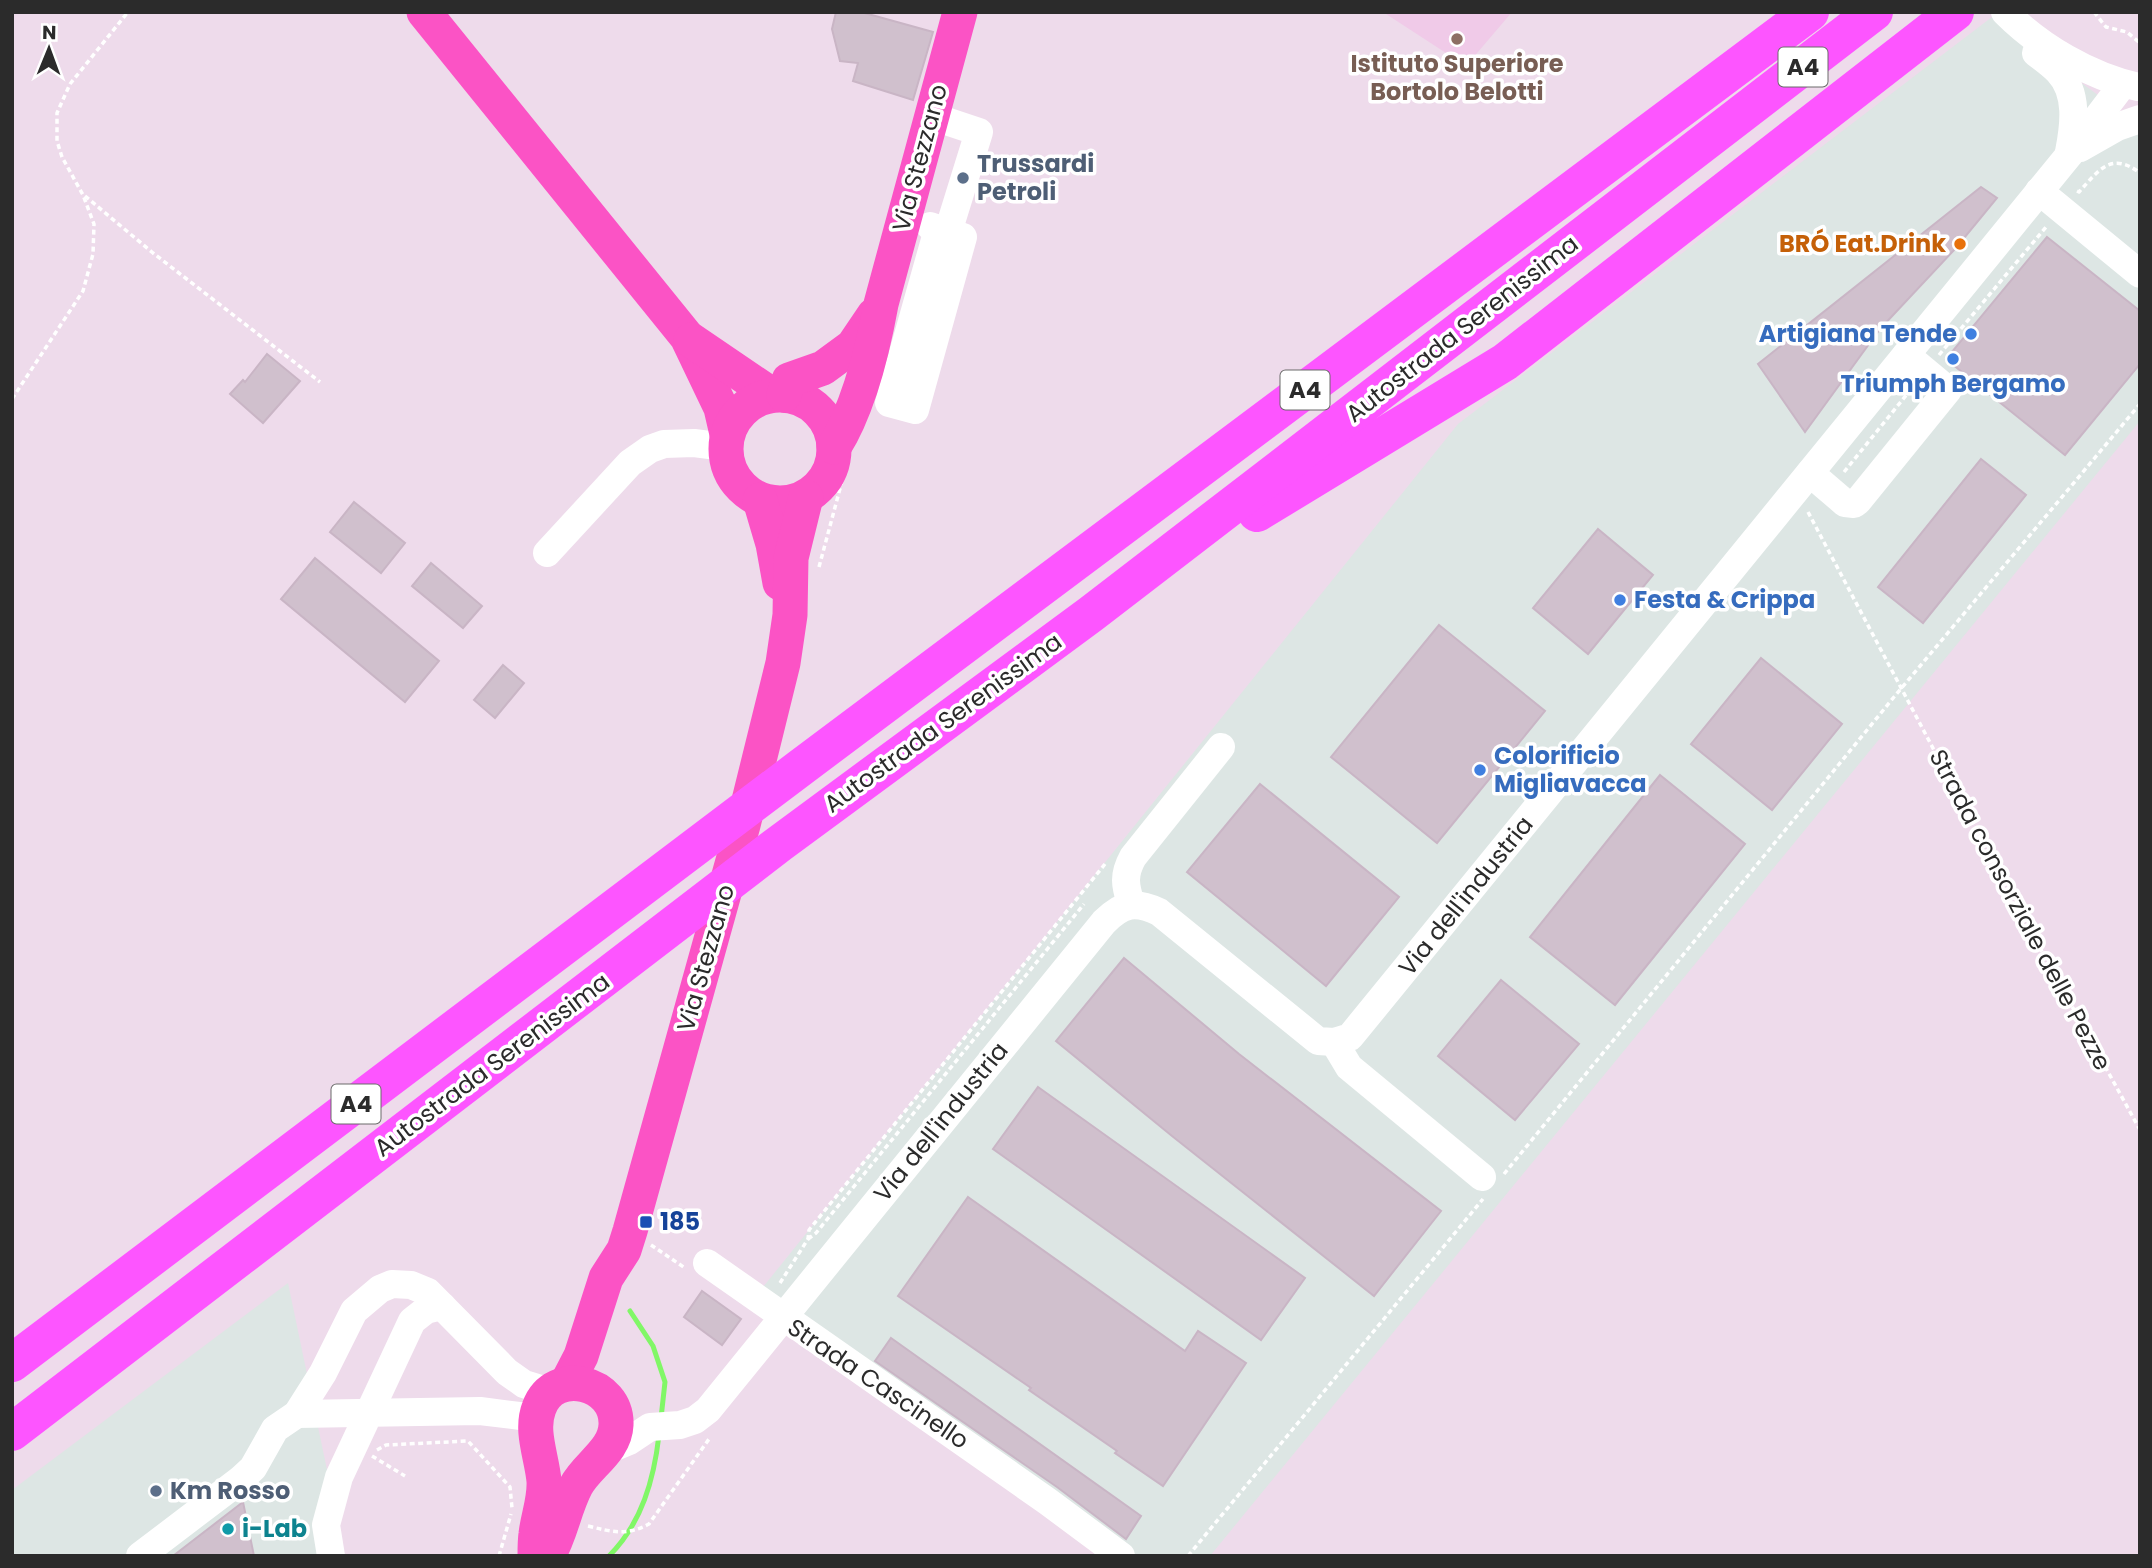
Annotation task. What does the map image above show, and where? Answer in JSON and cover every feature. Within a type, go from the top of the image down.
[{"type":"highway","name":"Autostrada Serenissima","points":[[12,1363],[800,768],[1810,12]]},
{"type":"highway","name":"Autostrada Serenissima","points":[[12,1432],[779,844],[1091,614],[1874,12]]},
{"type":"highway","points":[[1091,614],[1505,362],[1955,12]]},
{"type":"main road","points":[[424,12],[687,337],[721,408],[727,464],[734,479],[760,500],[784,503],[806,497]]},
{"type":"main road","name":"Via Stezzano","points":[[548,1556],[555,1544],[575,1487],[605,1452],[615,1434],[616,1415],[610,1401],[604,1362],[605,1331],[622,1274],[627,1241],[743,825],[783,663],[790,615],[791,558],[806,497],[828,476],[832,467],[834,447],[846,429],[875,340],[881,304],[960,12]]},
{"type":"main road","name":"Via Stezzano","points":[[726,441],[731,425],[752,402],[778,395],[789,380],[823,368],[853,346],[881,304]]},
{"type":"main road","points":[[687,337],[778,395],[803,400],[819,411],[830,428],[834,447]]},
{"type":"main road","name":"Via Stezzano","points":[[760,500],[774,544],[780,579],[783,663]]},
{"type":"main road","name":"Via Stezzano","points":[[547,1406],[581,1356],[606,1278],[627,1241]]},
{"type":"main road","points":[[605,1452],[587,1462],[568,1463],[550,1454],[543,1447],[547,1406],[578,1382],[589,1385],[610,1401]]},
{"type":"main road","points":[[535,1556],[536,1534],[543,1505],[547,1406]]},
{"type":"street","points":[[2009,17],[2073,62],[2105,78],[2131,86]]},
{"type":"street","points":[[2009,17],[2028,46],[2059,72],[2071,97],[2074,118],[2054,173],[2061,209],[2140,274]]},
{"type":"street","name":"Via dell'industria","points":[[1334,1042],[1350,1037],[1362,1024],[1916,363],[2054,173],[2131,86]]},
{"type":"street","points":[[904,218],[943,230],[963,237],[915,410],[889,402],[943,230],[979,132],[931,116]]},
{"type":"street","name":"Via dell'industria","points":[[2054,173],[2117,127],[2140,119]]},
{"type":"street","points":[[1812,485],[1845,503],[1854,504],[1858,501],[1948,390],[1916,363]]},
{"type":"street","points":[[547,553],[630,463],[650,449],[664,444],[726,441]]},
{"type":"street","points":[[1221,747],[1133,857],[1125,871],[1131,904],[1146,906],[1159,912],[1318,1041],[1334,1042],[1349,1067],[1490,1183]]},
{"type":"street","name":"Via dell'industria","points":[[776,1310],[1104,922],[1114,912],[1131,904]]},
{"type":"street","points":[[707,1263],[776,1310]]},
{"type":"street","points":[[140,1556],[253,1468],[275,1429],[297,1414],[323,1373],[354,1311],[380,1289],[392,1283],[411,1285],[428,1292],[499,1365],[547,1406]]},
{"type":"street","points":[[331,1556],[326,1525],[339,1477],[412,1321],[426,1310],[442,1306]]},
{"type":"street","name":"Strada Cascinello","points":[[605,1452],[650,1427],[680,1425],[695,1420],[708,1410],[776,1310],[1121,1556]]},
{"type":"street","points":[[480,1411],[498,1382],[499,1365]]},
{"type":"street","points":[[323,1373],[330,1413]]},
{"type":"street","points":[[610,1401],[650,1427]]},
{"type":"street","points":[[297,1414],[480,1411],[547,1406]]},
{"type":"path","points":[[12,399],[83,291],[93,254],[94,224],[83,195],[62,157],[57,141],[57,113],[70,85],[128,12]]},
{"type":"path","points":[[2094,12],[2106,27],[2127,32],[2140,43]]},
{"type":"path","points":[[2054,173],[2079,192],[2097,171],[2106,165],[2118,162],[2128,164],[2140,173]]},
{"type":"path","points":[[83,195],[153,253],[320,382]]},
{"type":"path","points":[[1812,485],[1916,363],[2061,209]]},
{"type":"path","points":[[1188,1556],[1490,1183],[2140,404]]},
{"type":"path","name":"Strada consorziale delle Pezze","points":[[1812,485],[1901,689],[2140,1130]]},
{"type":"path","points":[[776,1310],[808,1239],[809,1230],[1119,846],[1133,857]]},
{"type":"path","points":[[808,1239],[816,1233],[1084,904]]},
{"type":"path","points":[[627,1241],[697,1276],[707,1263]]},
{"type":"path","points":[[611,1532],[634,1532],[649,1524],[710,1438]]},
{"type":"path","points":[[405,1476],[370,1455],[386,1445],[468,1441],[510,1488],[512,1508]]},
{"type":"shaded area","name":"Istituto Superiore Bortolo Belotti","points":[[1383,12],[1512,12],[1466,66]]},
{"type":"shaded area","points":[[1992,17],[2140,126],[2140,421],[1210,1556],[1101,1556],[751,1302],[1458,424]]},
{"type":"shaded area","points":[[288,1283],[345,1556],[12,1556],[12,1490]]},
{"type":"building","points":[[836,12],[861,12],[933,32],[913,100],[853,81],[858,63],[840,61],[832,29]]},
{"type":"building","points":[[1981,187],[1997,198],[1955,249],[1880,329],[1805,432],[1758,364]]},
{"type":"building","points":[[2047,237],[2140,311],[2140,364],[2065,455],[1946,359]]},
{"type":"building","points":[[267,354],[300,381],[263,423],[230,394],[243,380],[245,382]]},
{"type":"building","points":[[1981,459],[2026,495],[1923,623],[1878,587]]},
{"type":"building","points":[[354,502],[405,543],[381,573],[330,532]]},
{"type":"building","points":[[1598,529],[1653,575],[1588,654],[1533,608]]},
{"type":"building","points":[[315,558],[439,661],[405,702],[281,599]]},
{"type":"building","points":[[431,563],[482,606],[463,628],[412,586]]},
{"type":"building","points":[[1439,625],[1545,711],[1437,843],[1331,757]]},
{"type":"building","points":[[1761,658],[1842,724],[1772,810],[1691,744]]},
{"type":"building","points":[[503,665],[524,683],[495,718],[474,700]]},
{"type":"building","points":[[1660,775],[1745,844],[1615,1005],[1530,937]]},
{"type":"building","points":[[1260,784],[1399,897],[1326,986],[1187,872]]},
{"type":"building","points":[[1124,958],[1239,1054],[1441,1211],[1374,1296],[1056,1041]]},
{"type":"building","points":[[1501,980],[1579,1044],[1515,1120],[1438,1056]]},
{"type":"building","points":[[1038,1087],[1305,1278],[1261,1340],[993,1149]]},
{"type":"building","points":[[968,1197],[1185,1351],[1198,1331],[1246,1363],[1163,1486],[1029,1390],[1031,1388],[898,1296]]},
{"type":"building","points":[[702,1291],[741,1319],[722,1345],[684,1317]]},
{"type":"building","points":[[891,1338],[1141,1516],[1126,1539],[1057,1487],[875,1361]]},
{"type":"building","name":"i-Lab","points":[[243,1502],[254,1556],[173,1556]]},
{"type":"waterway","points":[[630,1311],[653,1346],[665,1382],[661,1418]]},
{"type":"waterway","points":[[609,1556],[638,1515],[650,1484],[659,1435]]},
{"type":"place","name":"Istituto Superiore Bortolo Belotti","points":[[1457,39]]},
{"type":"place","name":"Trussardi Petroli","points":[[963,178]]},
{"type":"place","name":"BRÓ Eat.Drink","points":[[1960,244]]},
{"type":"place","name":"Artigiana Tende","points":[[1971,334]]},
{"type":"place","name":"Triumph Bergamo","points":[[1953,359]]},
{"type":"place","name":"Festa & Crippa","points":[[1620,600]]},
{"type":"place","name":"Colorificio Migliavacca","points":[[1480,770]]},
{"type":"place","name":"185","points":[[646,1222]]},
{"type":"place","name":"Km Rosso","points":[[156,1491]]},
{"type":"place","name":"i-Lab","points":[[228,1529]]}]
